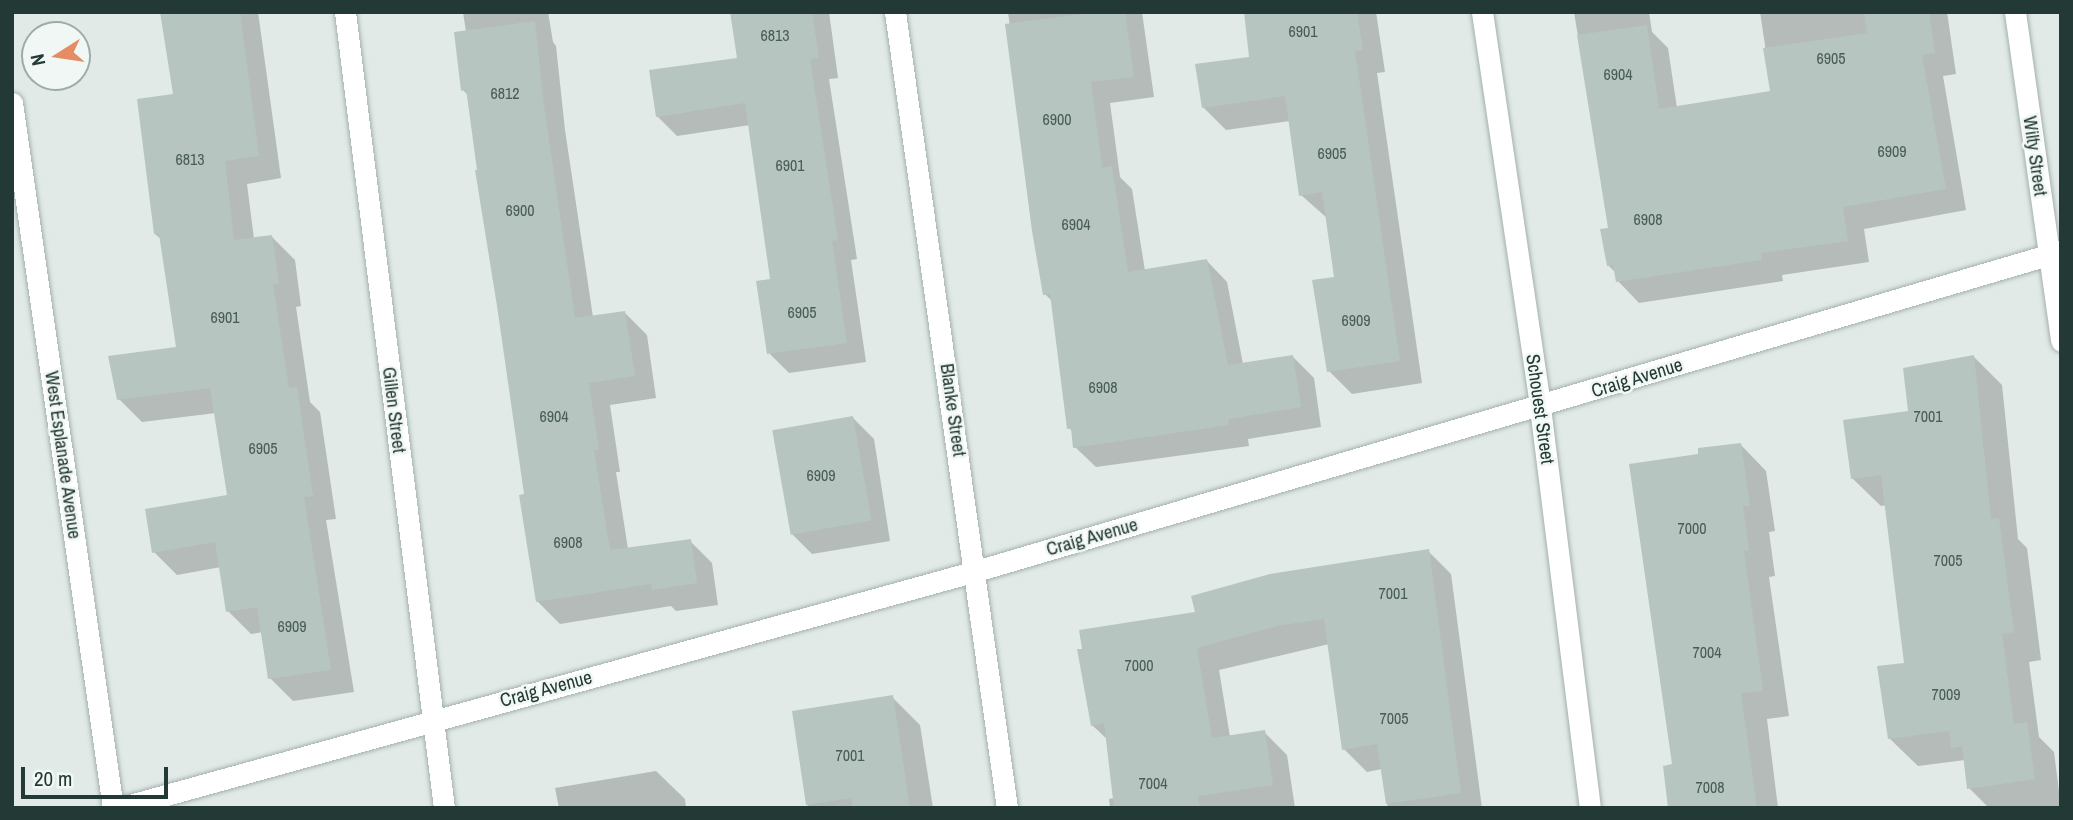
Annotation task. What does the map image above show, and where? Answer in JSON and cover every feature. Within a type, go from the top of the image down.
[{"type":"street","name":"Gillen Street","points":[[345,12],[444,808]]},
{"type":"street","name":"Blanke Street","points":[[895,12],[976,571],[1007,808]]},
{"type":"street","name":"Schouest Street","points":[[1482,12],[1540,407],[1590,808]]},
{"type":"street","name":"Wilty Street","points":[[2015,12],[2054,253],[2061,341]]},
{"type":"street","name":"West Esplanade Avenue","points":[[13,107],[113,808]]},
{"type":"street","name":"Craig Avenue","points":[[119,808],[976,571],[1540,407],[2054,253]]},
{"type":"building","points":[[160,12],[240,12],[259,156],[225,161],[234,240],[272,235],[279,284],[273,284],[289,388],[297,387],[313,496],[304,497],[331,670],[268,679],[257,607],[226,612],[215,542],[152,553],[145,509],[227,495],[210,388],[117,400],[108,356],[176,347],[159,234],[154,234],[137,99],[173,94]]},
{"type":"building","points":[[730,12],[812,12],[819,58],[810,59],[838,240],[832,241],[847,343],[767,354],[756,281],[770,279],[745,103],[656,117],[649,70],[737,58]]},
{"type":"building","points":[[1096,12],[1125,12],[1134,77],[1091,82],[1102,168],[1112,166],[1128,272],[1207,259],[1228,365],[1293,355],[1301,407],[1228,419],[1229,425],[1073,448],[1071,428],[1067,429],[1050,294],[1043,295],[1032,231],[1005,24]]},
{"type":"building","points":[[1244,12],[1357,12],[1363,50],[1355,51],[1400,361],[1327,372],[1312,280],[1334,277],[1322,192],[1299,196],[1285,96],[1202,108],[1195,64],[1249,57]]},
{"type":"building","points":[[1864,12],[1929,12],[1935,53],[1922,55],[1946,189],[1843,207],[1848,241],[1761,253],[1762,260],[1616,282],[1613,265],[1607,266],[1600,229],[1608,228],[1577,35],[1647,25],[1659,109],[1770,91],[1763,48],[1867,33]]},
{"type":"building","points":[[535,21],[544,106],[575,318],[625,311],[635,376],[589,383],[599,450],[594,450],[610,550],[691,539],[697,583],[652,590],[651,584],[536,602],[519,495],[524,494],[475,170],[467,96],[466,90],[461,91],[454,32]]},
{"type":"building","points":[[1974,355],[1991,519],[1999,518],[2014,632],[2002,634],[2014,724],[2027,722],[2035,779],[1967,789],[1962,746],[1951,748],[1949,731],[1888,739],[1877,666],[1904,663],[1881,475],[1851,479],[1843,420],[1908,411],[1903,368]]},
{"type":"building","points":[[853,416],[871,520],[791,535],[772,430]]},
{"type":"building","points":[[1741,443],[1750,506],[1743,506],[1749,550],[1744,551],[1763,691],[1741,693],[1757,808],[1668,808],[1663,766],[1672,764],[1629,464],[1698,454],[1698,448]]},
{"type":"building","points":[[1429,549],[1461,793],[1386,804],[1377,744],[1342,750],[1324,619],[1277,626],[1197,648],[1212,738],[1265,730],[1273,785],[1198,796],[1200,808],[1114,808],[1104,723],[1091,726],[1077,649],[1082,649],[1079,630],[1195,612],[1191,596],[1270,574]]},
{"type":"building","points":[[893,695],[910,808],[853,808],[851,798],[806,805],[792,711]]}]
